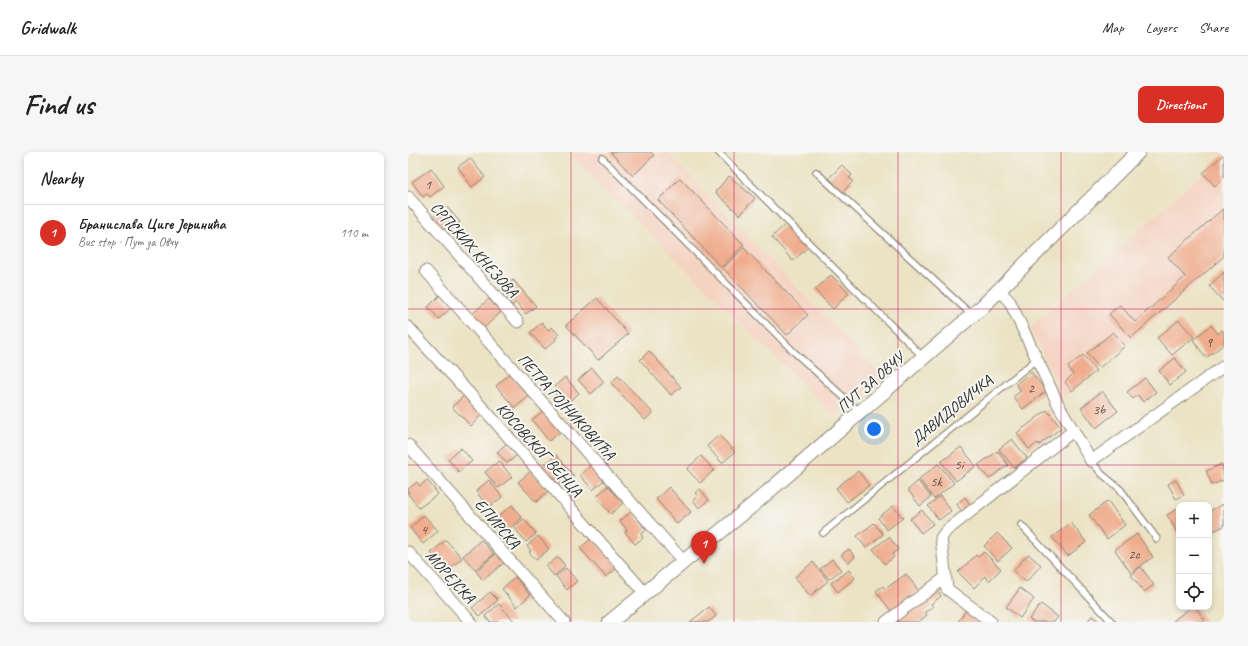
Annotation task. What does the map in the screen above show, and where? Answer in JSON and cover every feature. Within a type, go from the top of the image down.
[{"type":"street","name":"ПУТ ЗА ОВЧУ","points":[[610,622],[684,562],[861,412],[1000,291],[1138,152]]},
{"type":"street","name":"СРПСКИХ КНЕЗОВА","points":[[408,197],[518,322]]},
{"type":"street","name":"ПЕТРА ГОЈНИКОВИЋА","points":[[426,271],[684,562]]},
{"type":"street","points":[[1000,291],[1010,302],[1073,431],[1091,461],[1224,366]]},
{"type":"street","name":"КОСОВСКОГ ВЕНЦА","points":[[408,327],[490,416],[645,593]]},
{"type":"street","points":[[991,622],[949,592],[945,578],[941,538],[946,531],[1073,431]]},
{"type":"street","name":"ЕПИРСКА","points":[[408,445],[564,622]]},
{"type":"street","name":"МОРЕЈСКА","points":[[408,552],[471,622]]},
{"type":"street","points":[[886,622],[945,578]]},
{"type":"lane","points":[[718,152],[924,358]]},
{"type":"lane","points":[[602,158],[793,351],[861,412]]},
{"type":"lane","points":[[816,172],[972,315]]},
{"type":"lane","name":"ДАВИДОВИЧКА","points":[[823,533],[1037,359]]},
{"type":"lane","points":[[1091,461],[1102,474],[1120,489],[1157,538]]},
{"type":"lane","points":[[1021,525],[1112,622]]},
{"type":"shaded area","points":[[568,152],[667,152],[885,380],[835,416]]},
{"type":"shaded area","points":[[1224,154],[1224,260],[1064,398],[1030,328]]},
{"type":"building","points":[[610,152],[651,152],[654,155],[633,176]]},
{"type":"building","points":[[1224,154],[1224,178],[1215,186],[1203,173]]},
{"type":"building","points":[[470,158],[485,177],[472,187],[458,167]]},
{"type":"building","points":[[842,165],[852,175],[849,178],[853,181],[843,192],[829,178]]},
{"type":"building","points":[[431,168],[444,186],[430,197],[427,194],[423,197],[412,182]]},
{"type":"building","points":[[729,176],[755,198],[740,215],[715,192]]},
{"type":"building","points":[[680,178],[744,245],[721,267],[658,200]]},
{"type":"building","points":[[446,206],[460,222],[446,234],[432,218]]},
{"type":"building","points":[[1224,208],[1224,256],[1131,338],[1109,314],[1120,305],[1135,322],[1185,277],[1168,257]]},
{"type":"building","points":[[787,223],[808,247],[793,261],[772,237]]},
{"type":"building","points":[[744,248],[808,315],[787,335],[723,268]]},
{"type":"building","points":[[1224,272],[1224,302],[1209,286]]},
{"type":"building","points":[[831,275],[849,293],[833,309],[815,290]]},
{"type":"building","points":[[513,280],[536,306],[526,314],[516,302],[512,306],[499,291]]},
{"type":"building","points":[[440,295],[452,307],[439,319],[428,307]]},
{"type":"building","points":[[597,298],[628,334],[598,360],[566,325]]},
{"type":"building","points":[[489,299],[501,312],[483,329],[471,315]]},
{"type":"building","points":[[1179,320],[1194,337],[1172,355],[1157,338]]},
{"type":"building","points":[[542,322],[548,330],[552,327],[559,335],[555,338],[556,340],[545,349],[530,333]]},
{"type":"building","points":[[1211,325],[1218,334],[1222,330],[1224,332],[1224,344],[1206,358],[1193,340]]},
{"type":"building","points":[[1113,332],[1125,346],[1099,368],[1087,353]]},
{"type":"building","points":[[649,351],[681,387],[671,395],[640,360]]},
{"type":"building","points":[[1083,355],[1096,371],[1072,391],[1065,382],[1073,374],[1068,367]]},
{"type":"building","points":[[1175,358],[1186,372],[1170,385],[1159,371]]},
{"type":"building","points":[[592,368],[604,382],[591,394],[578,380]]},
{"type":"building","points":[[1031,372],[1046,391],[1023,409],[1013,397],[1021,391],[1016,384]]},
{"type":"building","points":[[509,374],[529,396],[515,408],[496,386]]},
{"type":"building","points":[[618,376],[653,413],[645,420],[611,383]]},
{"type":"building","points":[[565,377],[579,393],[565,405],[555,394],[558,391],[554,387]]},
{"type":"building","points":[[1145,378],[1156,392],[1143,402],[1138,395],[1133,399],[1127,392]]},
{"type":"building","points":[[1102,391],[1118,411],[1096,428],[1081,408]]},
{"type":"building","points":[[465,395],[483,413],[471,426],[452,407]]},
{"type":"building","points":[[545,409],[563,430],[549,441],[532,420]]},
{"type":"building","points":[[1047,410],[1061,428],[1039,445],[1038,443],[1029,449],[1017,433]]},
{"type":"building","points":[[719,435],[735,452],[722,463],[707,446]]},
{"type":"building","points":[[1012,439],[1027,458],[1014,468],[999,449]]},
{"type":"building","points":[[507,443],[517,455],[507,463],[497,452]]},
{"type":"building","points":[[961,447],[976,466],[956,481],[941,462]]},
{"type":"building","points":[[461,448],[472,461],[459,472],[448,459]]},
{"type":"building","points":[[998,451],[1008,465],[989,479],[978,465]]},
{"type":"building","points":[[556,455],[574,476],[559,485],[543,466]]},
{"type":"building","points":[[701,456],[714,470],[700,483],[687,469]]},
{"type":"building","points":[[499,461],[512,477],[498,488],[485,472]]},
{"type":"building","points":[[592,464],[605,479],[593,490],[580,475]]},
{"type":"building","points":[[938,464],[954,483],[934,499],[919,479]]},
{"type":"building","points":[[1222,464],[1224,480],[1212,485],[1206,471]]},
{"type":"building","points":[[531,471],[548,491],[536,502],[518,482]]},
{"type":"building","points":[[858,471],[869,485],[847,502],[836,488]]},
{"type":"building","points":[[427,480],[438,494],[419,508],[408,494],[408,489],[417,482],[420,486]]},
{"type":"building","points":[[489,480],[502,497],[488,508],[476,491]]},
{"type":"building","points":[[1176,480],[1184,495],[1176,499],[1168,484]]},
{"type":"building","points":[[918,481],[931,497],[920,506],[908,490]]},
{"type":"building","points":[[608,486],[623,503],[611,514],[596,497]]},
{"type":"building","points":[[669,487],[691,512],[677,524],[656,499]]},
{"type":"building","points":[[700,489],[709,500],[699,508],[693,500],[698,496],[695,493]]},
{"type":"building","points":[[940,496],[951,511],[939,520],[928,506]]},
{"type":"building","points":[[965,497],[971,506],[962,512],[957,504]]},
{"type":"building","points":[[1108,501],[1125,525],[1107,539],[1089,515]]},
{"type":"building","points":[[1224,504],[1224,526],[1212,532],[1212,510]]},
{"type":"building","points":[[512,505],[522,518],[505,532],[495,519]]},
{"type":"building","points":[[893,506],[903,518],[887,530],[878,518]]},
{"type":"building","points":[[922,510],[933,524],[921,533],[910,519]]},
{"type":"building","points":[[1176,510],[1176,531],[1167,515]]},
{"type":"building","points":[[632,511],[646,530],[641,535],[643,538],[635,544],[625,532],[627,530],[620,521]]},
{"type":"building","points":[[424,515],[438,531],[423,544],[410,528]]},
{"type":"building","points":[[524,519],[536,534],[526,542],[514,527]]},
{"type":"building","points":[[874,523],[883,534],[866,548],[857,536]]},
{"type":"building","points":[[1071,523],[1086,542],[1068,556],[1052,537]]},
{"type":"building","points":[[997,533],[1012,548],[998,561],[984,546]]},
{"type":"building","points":[[1137,534],[1153,557],[1131,573],[1115,550]]},
{"type":"building","points":[[538,536],[549,549],[536,560],[529,552],[531,551],[527,546]]},
{"type":"building","points":[[889,537],[898,549],[892,554],[894,557],[885,564],[873,549]]},
{"type":"building","points":[[592,538],[618,567],[606,577],[580,548]]},
{"type":"building","points":[[446,540],[462,558],[447,571],[431,553]]},
{"type":"building","points":[[481,540],[494,554],[475,570],[463,556]]},
{"type":"building","points":[[849,549],[855,557],[848,563],[841,555]]},
{"type":"building","points":[[498,552],[506,561],[483,580],[476,571]]},
{"type":"building","points":[[984,552],[1001,569],[989,581],[985,576],[974,588],[958,572],[976,555],[978,557]]},
{"type":"building","points":[[1028,554],[1041,565],[1026,582],[1013,571]]},
{"type":"building","points":[[558,557],[565,566],[554,576],[546,566]]},
{"type":"building","points":[[832,559],[841,570],[829,579],[820,569]]},
{"type":"building","points":[[813,562],[828,581],[810,596],[795,577]]},
{"type":"building","points":[[1141,567],[1154,585],[1144,592],[1131,575]]},
{"type":"building","points":[[566,568],[577,581],[567,590],[556,576]]},
{"type":"building","points":[[849,570],[855,578],[838,592],[831,583]]},
{"type":"building","points":[[906,574],[919,591],[891,611],[876,591],[883,586],[885,589]]},
{"type":"building","points":[[515,577],[530,595],[517,607],[502,589]]},
{"type":"building","points":[[1020,588],[1034,599],[1020,618],[1006,607]]},
{"type":"building","points":[[937,590],[941,596],[931,604],[933,607],[925,612],[927,615],[918,622],[895,621]]},
{"type":"building","points":[[490,592],[498,600],[480,616],[472,608]]},
{"type":"building","points":[[499,604],[515,622],[490,622],[485,616]]},
{"type":"building","points":[[1041,604],[1058,617],[1054,622],[1033,622],[1029,619]]},
{"type":"building","points":[[709,607],[716,616],[708,622],[690,622]]},
{"type":"building","points":[[966,610],[983,622],[958,622]]},
{"type":"building","points":[[1187,610],[1197,610],[1205,620],[1202,622],[1172,622]]},
{"type":"building","points":[[1092,616],[1100,622],[1087,622]]},
{"type":"place","name":"Бранислава Циге Јеринића","points":[[704,564]]}]
